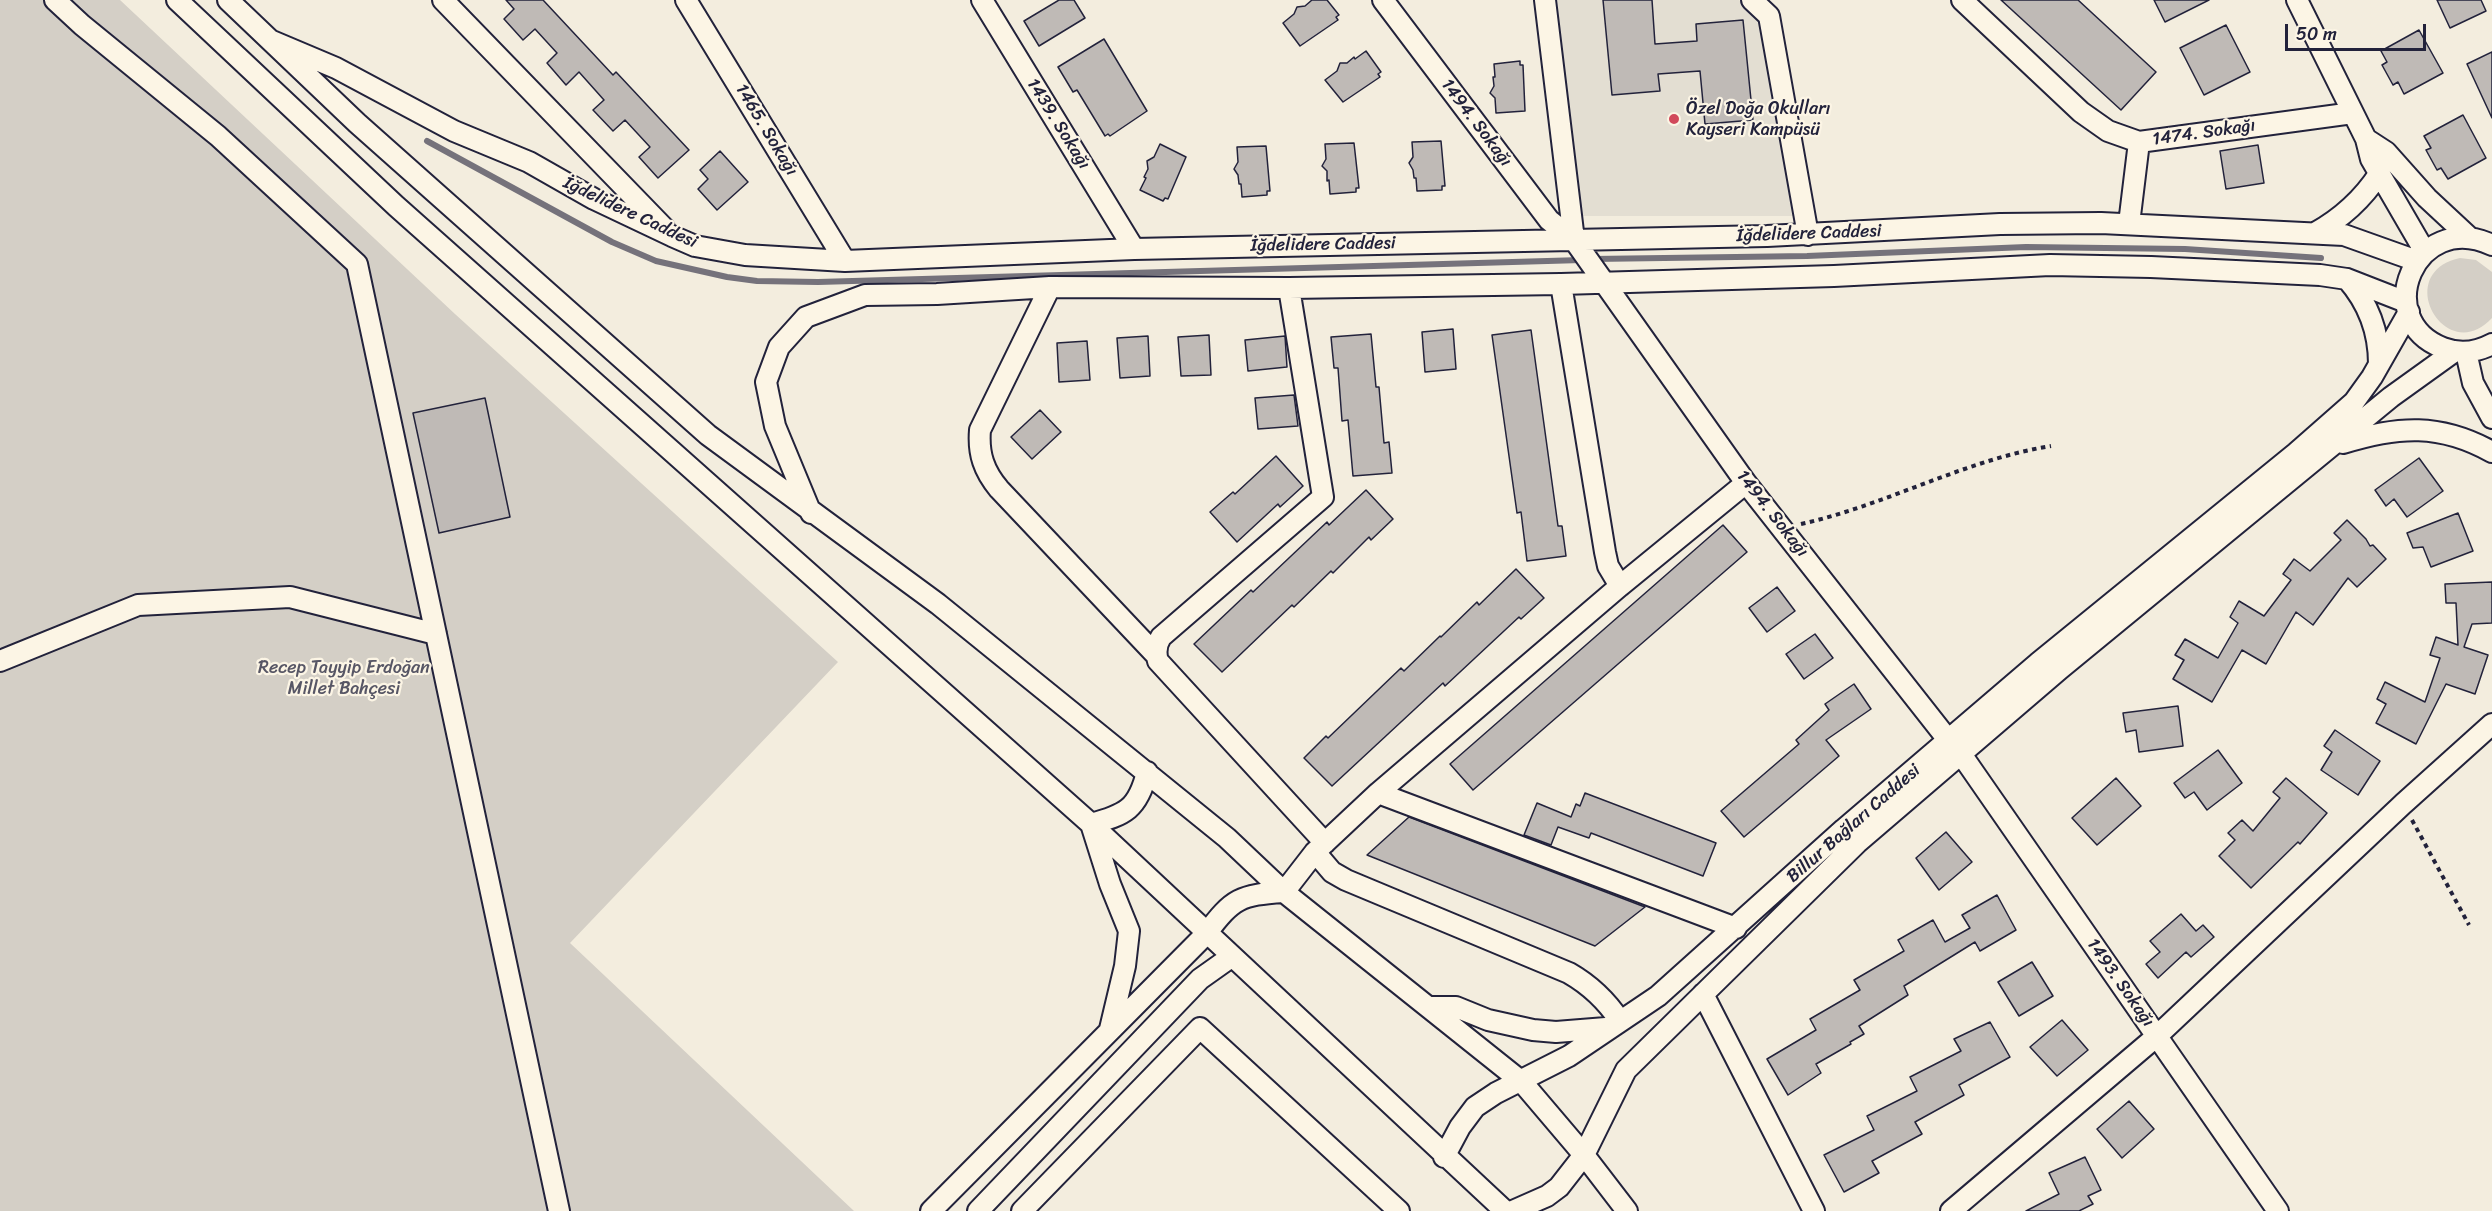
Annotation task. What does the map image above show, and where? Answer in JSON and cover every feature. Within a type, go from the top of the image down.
[{"type":"street","points":[[55,0],[107,46],[218,136],[357,264],[559,1211]]},
{"type":"street","points":[[177,0],[396,206],[1091,824],[1504,1211]]},
{"type":"street","points":[[228,0],[357,123],[708,435],[811,513],[938,604],[1148,772],[1227,838],[1284,891],[1522,1082],[1584,1155],[1627,1211]]},
{"type":"street","points":[[443,0],[672,236]]},
{"type":"street","name":"1465. Sokağı","points":[[686,0],[845,261]]},
{"type":"street","name":"1439. Sokağı","points":[[982,0],[1134,249]]},
{"type":"street","name":"1494. Sokağı","points":[[1383,0],[1549,220],[1576,243],[1746,483],[1955,748]]},
{"type":"street","points":[[1545,0],[1576,243]]},
{"type":"street","points":[[1752,0],[1769,16],[1808,234]]},
{"type":"street","name":"1474. Sokağı","points":[[1962,0],[2081,111],[2108,131],[2139,142],[2353,113]]},
{"type":"street","points":[[2297,0],[2366,140],[2371,159],[2421,256]]},
{"type":"street","name":"İğdelidere Caddesi","points":[[272,41],[336,68],[454,131],[529,162],[594,199],[672,236],[695,246],[736,254],[845,261],[1134,249],[1576,243],[2000,224],[2129,224],[2344,235],[2421,256]]},
{"type":"street","points":[[2366,140],[2386,152],[2427,198],[2470,238]]},
{"type":"street","points":[[2129,224],[2139,142]]},
{"type":"street","points":[[2315,233],[2355,206],[2379,174]]},
{"type":"street","points":[[2271,486],[2354,402],[2379,366],[2407,307],[2408,280],[2421,256],[2446,240],[2470,238],[2492,245]]},
{"type":"street","points":[[811,513],[775,426],[766,382],[779,347],[806,317],[865,295],[937,294],[1050,287],[1289,288],[1561,284],[1597,274],[1834,276],[2050,266],[2204,269],[2347,279],[2407,307],[2419,331],[2426,338],[2435,345],[2461,352]]},
{"type":"street","points":[[2347,279],[2361,296],[2377,332],[2379,366]]},
{"type":"street","points":[[1561,284],[1605,552],[1608,566],[1620,586]]},
{"type":"street","points":[[1050,287],[980,430],[980,454],[984,467],[999,489],[1156,655]]},
{"type":"street","points":[[1289,288],[1323,497],[1161,637],[1157,643],[1156,655],[1158,661],[1320,848],[1332,872],[1346,880],[1569,973],[1593,989],[1614,1024],[1556,1032],[1533,1030],[1488,1020],[1456,1007],[1431,1007]]},
{"type":"street","points":[[2271,486],[2334,445],[2391,397],[2461,352],[2492,344]]},
{"type":"street","points":[[2461,352],[2473,383],[2492,418]]},
{"type":"street","points":[[2334,445],[2374,433],[2410,429],[2446,434],[2467,440],[2492,452]]},
{"type":"street","points":[[931,1211],[1206,934],[1235,901],[1246,896],[1284,891],[1320,848],[1378,793],[1620,586],[1746,483]]},
{"type":"street","name":"Billur Bağları Caddesi","points":[[1513,1211],[1547,1196],[1569,1175],[1584,1155],[1626,1070],[1955,748],[2038,663],[2271,486]]},
{"type":"street","points":[[0,661],[138,605],[290,597],[436,634]]},
{"type":"street","points":[[1952,1211],[2157,1036],[2403,804],[2492,724]]},
{"type":"street","name":"Billur Bağları Caddesi","points":[[1444,1157],[1460,1127],[1475,1107],[1491,1096],[1569,1056],[1658,996],[1844,829],[1955,748]]},
{"type":"street","name":"1493. Sokağı","points":[[1955,748],[2278,1211]]},
{"type":"street","points":[[1091,824],[1122,814],[1132,807],[1139,798],[1148,772]]},
{"type":"street","points":[[1378,793],[1736,928]]},
{"type":"street","points":[[1091,824],[1110,884],[1129,931],[1125,966],[1109,1030]]},
{"type":"street","points":[[978,1211],[1200,979],[1232,957]]},
{"type":"street","points":[[1703,994],[1814,1211]]},
{"type":"street","points":[[1022,1211],[1200,1028],[1399,1211]]},
{"type":"path","points":[[1782,529],[1857,510],[1982,462],[2052,446]]},
{"type":"path","points":[[2403,804],[2469,925]]},
{"type":"shaded area","name":"Özel Doğa Okulları Kayseri Kampüsü","points":[[1557,0],[1739,0],[1763,22],[1797,216],[1578,216]]},
{"type":"green space","name":"Recep Tayyip Erdoğan Millet Bahçesi","points":[[0,0],[120,0],[455,314],[838,662],[570,943],[854,1211],[0,1211]]},
{"type":"green space","points":[[2460,258],[2476,260],[2492,272],[2492,318],[2475,330],[2458,332],[2443,325],[2433,312],[2428,297],[2429,281],[2440,267]]},
{"type":"building","points":[[506,0],[543,0],[613,75],[616,72],[689,150],[658,178],[639,157],[650,147],[625,120],[613,131],[593,110],[604,100],[579,72],[566,85],[547,63],[557,53],[535,29],[523,40],[504,19],[514,9]]},
{"type":"building","points":[[1059,0],[1074,0],[1085,18],[1039,46],[1024,21]]},
{"type":"building","points":[[1312,0],[1327,0],[1339,15],[1336,17],[1338,20],[1300,46],[1283,23],[1294,14],[1297,7],[1305,6]]},
{"type":"building","points":[[1603,0],[1652,0],[1655,44],[1697,41],[1696,24],[1743,20],[1753,120],[1705,124],[1700,71],[1658,74],[1660,91],[1612,95]]},
{"type":"building","points":[[2001,0],[2078,0],[2156,72],[2121,110]]},
{"type":"building","points":[[2154,0],[2209,0],[2165,22]]},
{"type":"building","points":[[2437,0],[2481,0],[2486,11],[2450,28]]},
{"type":"building","points":[[2226,25],[2250,72],[2204,95],[2180,48]]},
{"type":"building","points":[[2419,30],[2443,73],[2404,94],[2398,82],[2393,85],[2382,65],[2387,62],[2381,51]]},
{"type":"building","points":[[1104,39],[1147,111],[1110,136],[1108,134],[1105,136],[1077,90],[1073,92],[1058,67]]},
{"type":"building","points":[[1366,51],[1381,72],[1378,74],[1380,77],[1343,102],[1325,80],[1337,71],[1340,63],[1347,63]]},
{"type":"building","points":[[2492,52],[2492,118],[2467,64]]},
{"type":"building","points":[[1520,61],[1520,65],[1523,65],[1525,111],[1496,113],[1495,98],[1490,93],[1494,86],[1494,64]]},
{"type":"building","points":[[2463,115],[2486,158],[2448,179],[2441,168],[2437,170],[2426,150],[2431,148],[2424,136]]},
{"type":"building","points":[[1441,141],[1445,186],[1442,186],[1442,190],[1417,191],[1416,178],[1414,178],[1409,163],[1413,157],[1412,142]]},
{"type":"building","points":[[1354,143],[1359,188],[1356,188],[1356,192],[1330,194],[1327,171],[1322,166],[1326,159],[1325,144]]},
{"type":"building","points":[[1160,144],[1186,157],[1168,199],[1165,198],[1163,201],[1140,190],[1146,178],[1144,177],[1148,169],[1147,161],[1154,157]]},
{"type":"building","points":[[2258,145],[2264,183],[2226,189],[2220,151]]},
{"type":"building","points":[[1266,146],[1270,191],[1267,191],[1267,195],[1242,197],[1241,184],[1239,184],[1238,175],[1234,169],[1238,162],[1237,147]]},
{"type":"building","points":[[720,151],[748,182],[717,210],[698,189],[708,179],[700,170]]},
{"type":"building","points":[[1453,329],[1456,369],[1425,372],[1422,332]]},
{"type":"building","points":[[1531,330],[1558,526],[1562,526],[1566,556],[1527,561],[1521,512],[1517,513],[1492,335]]},
{"type":"building","points":[[1371,334],[1384,443],[1389,442],[1392,473],[1353,476],[1348,420],[1342,421],[1338,368],[1334,368],[1331,337]]},
{"type":"building","points":[[1209,335],[1211,375],[1181,376],[1178,337]]},
{"type":"building","points":[[1148,336],[1150,376],[1120,378],[1117,338]]},
{"type":"building","points":[[1285,336],[1287,367],[1248,371],[1245,340]]},
{"type":"building","points":[[1087,341],[1090,380],[1059,382],[1057,343]]},
{"type":"building","points":[[1294,395],[1298,426],[1258,429],[1255,398]]},
{"type":"building","points":[[485,398],[510,517],[439,533],[413,413]]},
{"type":"building","points":[[1040,410],[1061,432],[1032,459],[1011,437]]},
{"type":"building","points":[[1276,456],[1303,486],[1280,507],[1278,504],[1237,542],[1210,512],[1233,492],[1235,494]]},
{"type":"building","points":[[2419,458],[2443,491],[2407,517],[2394,499],[2386,506],[2375,490]]},
{"type":"building","points":[[1366,490],[1393,519],[1371,540],[1369,537],[1294,607],[1292,605],[1222,672],[1194,644],[1251,590],[1253,592],[1327,522],[1329,525]]},
{"type":"building","points":[[2458,513],[2473,551],[2431,567],[2423,547],[2413,548],[2407,533]]},
{"type":"building","points":[[2347,520],[2370,546],[2373,545],[2386,559],[2357,587],[2348,578],[2313,625],[2296,612],[2266,664],[2242,650],[2212,702],[2173,679],[2184,660],[2175,655],[2185,639],[2218,658],[2238,623],[2230,617],[2239,601],[2264,616],[2291,580],[2283,574],[2294,559],[2310,571],[2341,540],[2334,533]]},
{"type":"building","points":[[1723,525],[1747,552],[1473,790],[1450,764]]},
{"type":"building","points":[[1516,569],[1544,598],[1521,619],[1519,617],[1445,686],[1443,683],[1332,786],[1304,758],[1401,668],[1404,671],[1477,602],[1479,605]]},
{"type":"building","points":[[2492,582],[2492,623],[2472,624],[2464,647],[2488,655],[2475,694],[2446,684],[2416,744],[2376,723],[2386,704],[2377,699],[2385,682],[2425,702],[2440,658],[2430,655],[2436,637],[2458,645],[2456,603],[2446,603],[2445,584]]},
{"type":"building","points":[[1777,587],[1795,611],[1767,632],[1749,608]]},
{"type":"building","points":[[1815,634],[1833,658],[1804,679],[1786,654]]},
{"type":"building","points":[[1854,684],[1871,709],[1826,740],[1839,756],[1744,837],[1721,811],[1799,744],[1796,740],[1829,710],[1825,704]]},
{"type":"building","points":[[2178,706],[2183,746],[2139,752],[2136,730],[2126,732],[2123,713]]},
{"type":"building","points":[[2335,730],[2380,761],[2358,795],[2321,770],[2332,752],[2324,746]]},
{"type":"building","points":[[2218,750],[2242,783],[2207,810],[2194,792],[2185,798],[2174,783]]},
{"type":"building","points":[[2116,778],[2141,806],[2097,845],[2072,818]]},
{"type":"building","points":[[2286,778],[2327,813],[2300,844],[2298,842],[2251,888],[2219,856],[2235,840],[2228,833],[2242,820],[2253,831],[2280,798],[2273,792]]},
{"type":"building","points":[[1585,793],[1716,843],[1703,876],[1591,833],[1589,838],[1558,827],[1551,845],[1524,835],[1537,803],[1571,817],[1576,804],[1580,806]]},
{"type":"building","points":[[1409,817],[1645,907],[1595,946],[1367,855]]},
{"type":"building","points":[[1946,832],[1972,862],[1939,890],[1916,858]]},
{"type":"building","points":[[1997,895],[2016,930],[1980,951],[1975,942],[1904,986],[1908,995],[1859,1026],[1864,1034],[1816,1064],[1821,1073],[1788,1095],[1767,1059],[1816,1030],[1810,1019],[1860,990],[1854,980],[1904,951],[1898,940],[1933,920],[1945,942],[1970,928],[1962,915]]},
{"type":"building","points":[[2181,914],[2196,931],[2203,925],[2214,937],[2191,957],[2186,952],[2158,978],[2146,964],[2160,952],[2150,941]]},
{"type":"building","points":[[2032,962],[2053,996],[2019,1016],[1998,982]]},
{"type":"building","points":[[2062,1020],[2088,1050],[2057,1076],[2030,1047]]},
{"type":"building","points":[[1990,1022],[2010,1057],[1959,1085],[1964,1095],[1915,1122],[1922,1134],[1872,1161],[1879,1173],[1844,1192],[1824,1155],[1874,1130],[1867,1116],[1917,1091],[1910,1077],[1961,1051],[1954,1039]]},
{"type":"building","points":[[2129,1101],[2154,1129],[2122,1158],[2097,1129]]},
{"type":"building","points":[[2085,1157],[2101,1190],[2088,1196],[2093,1204],[2079,1211],[2026,1211],[2059,1194],[2049,1173]]},
{"type":"waterway","points":[[427,141],[612,242],[656,261],[727,277],[757,281],[818,282],[1582,260]]},
{"type":"waterway","points":[[1593,259],[1807,256],[2026,247],[2185,249],[2321,258]]},
{"type":"place","name":"Özel Doğa Okulları Kayseri Kampüsü","points":[[1674,119]]}]
